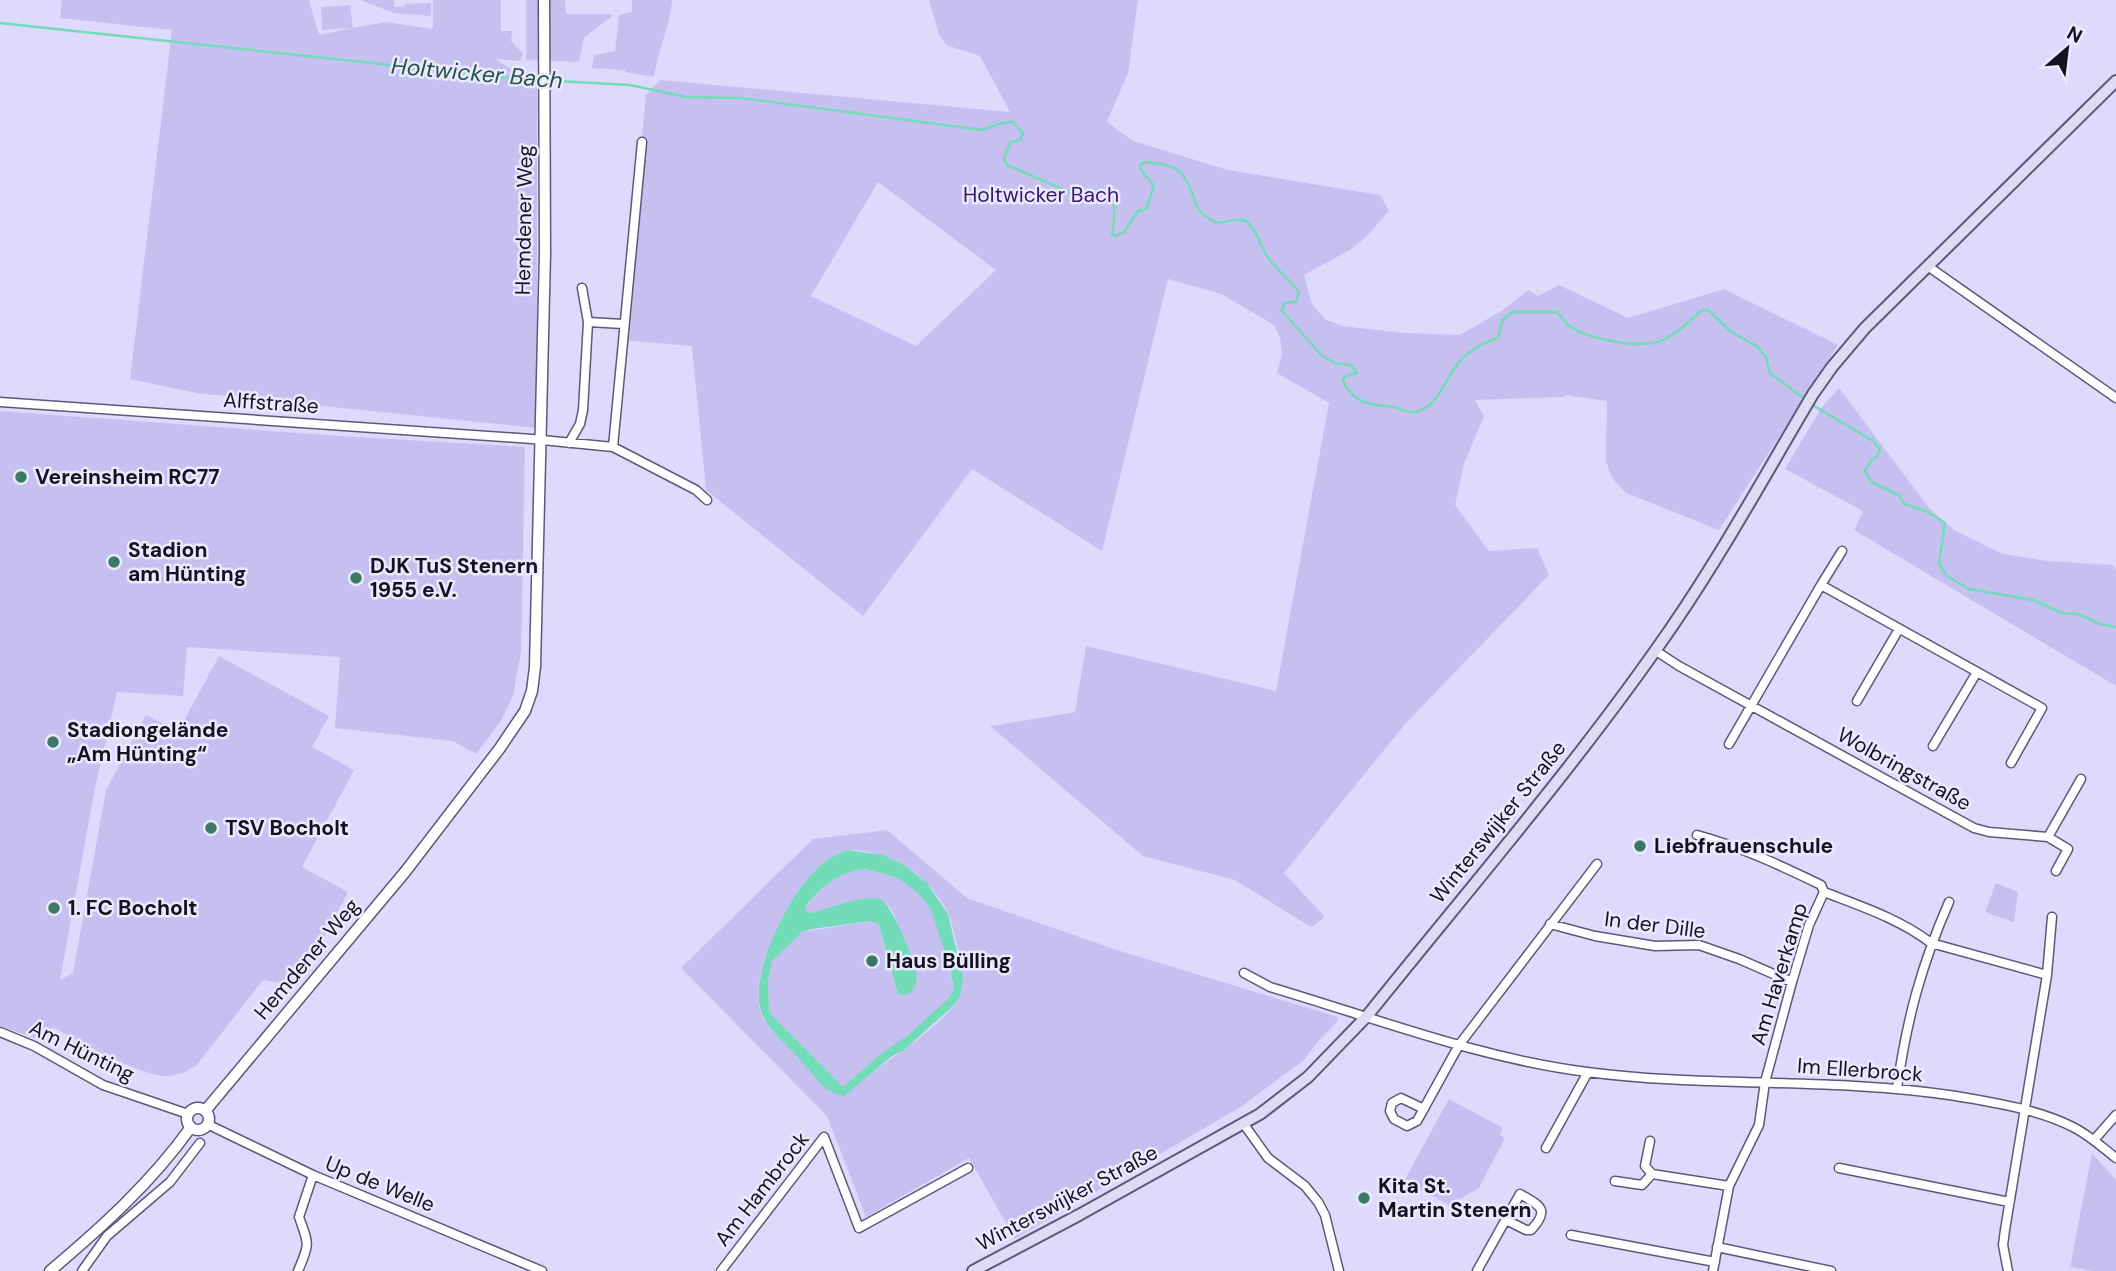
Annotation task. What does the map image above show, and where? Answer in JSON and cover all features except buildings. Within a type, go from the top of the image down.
[{"type":"main road","name":"Winterswijker Straße","points":[[973,1271],[1243,1123],[1308,1077],[1367,1016],[1594,734],[1656,651],[1693,595],[1812,394],[1832,367],[1866,328],[2116,81]]},
{"type":"street","name":"Hemdener Weg","points":[[205,1111],[405,872],[500,748],[525,711],[532,691],[535,667],[545,253],[544,0]]},
{"type":"street","points":[[613,447],[642,142]]},
{"type":"street","points":[[1929,267],[2116,398]]},
{"type":"street","points":[[569,443],[580,424],[583,410],[588,322],[582,288]]},
{"type":"street","points":[[588,322],[623,324]]},
{"type":"street","name":"Alffstraße","points":[[0,402],[539,440]]},
{"type":"street","points":[[539,440],[613,447],[696,490],[707,500]]},
{"type":"street","points":[[1728,744],[1842,551]]},
{"type":"street","points":[[1821,585],[2042,708],[2011,763]]},
{"type":"street","points":[[1857,701],[1899,629]]},
{"type":"street","name":"Wolbringstraße","points":[[1656,651],[1974,828],[2048,838]]},
{"type":"street","points":[[1933,746],[1977,671]]},
{"type":"street","points":[[2056,871],[2068,849],[2048,838],[2081,779]]},
{"type":"street","name":"Am Haverkamp","points":[[1697,835],[1727,843],[1770,860],[1821,886],[1824,892],[1791,982],[1765,1082],[1759,1125],[1729,1186],[1714,1266]]},
{"type":"street","points":[[1424,1109],[1459,1045],[1597,864]]},
{"type":"street","points":[[1824,892],[1893,920],[1931,943],[2047,975]]},
{"type":"street","points":[[1897,1088],[1910,1009],[1931,943],[1949,902]]},
{"type":"street","points":[[2008,1271],[2003,1245],[2047,975],[2052,917]]},
{"type":"street","name":"In der Dille","points":[[1550,924],[1595,936],[1655,946],[1699,945],[1791,982]]},
{"type":"street","name":"Im Ellerbrock","points":[[1244,973],[1270,987],[1459,1045],[1528,1063],[1656,1079],[1897,1088],[1979,1100],[2026,1110],[2072,1127],[2116,1158]]},
{"type":"street","name":"Am Hünting","points":[[0,1032],[28,1043],[103,1085],[188,1114]]},
{"type":"street","points":[[1546,1148],[1588,1072]]},
{"type":"street","points":[[194,1109],[205,1111],[208,1116],[207,1124],[200,1129],[191,1127],[188,1114],[194,1109]]},
{"type":"street","points":[[2094,1140],[2116,1115]]},
{"type":"street","points":[[1243,1123],[1268,1157],[1305,1186],[1318,1202],[1325,1215],[1339,1271]]},
{"type":"street","name":"Up de Welle","points":[[207,1124],[313,1175],[542,1271]]},
{"type":"street","points":[[50,1271],[136,1192],[191,1127]]},
{"type":"street","name":"Am Hambrock","points":[[721,1271],[824,1137],[859,1228],[968,1168]]},
{"type":"street","points":[[1650,1141],[1646,1166],[1652,1174],[1729,1186]]},
{"type":"street","points":[[82,1271],[107,1236],[170,1182],[200,1143]]},
{"type":"street","points":[[1839,1168],[2009,1202]]},
{"type":"street","points":[[1615,1181],[1642,1185],[1652,1174]]},
{"type":"street","points":[[298,1271],[308,1250],[308,1242],[299,1217],[300,1208],[313,1175]]},
{"type":"street","points":[[1476,1271],[1520,1194],[1541,1209],[1542,1214],[1531,1230],[1506,1220]]},
{"type":"street","points":[[1571,1235],[1714,1266]]},
{"type":"street","points":[[1717,1247],[1830,1271]]},
{"type":"green space","points":[[62,0],[309,0],[319,35],[352,28],[322,30],[321,7],[350,5],[353,28],[386,22],[433,29],[433,0],[501,0],[501,31],[512,31],[511,41],[523,53],[520,61],[495,59],[537,85],[537,428],[196,393],[130,379],[172,30],[60,18]]},
{"type":"green space","points":[[360,0],[394,0],[394,7],[431,3],[431,16],[394,13]]},
{"type":"green space","points":[[526,0],[565,0],[566,14],[612,16],[584,38],[579,62],[526,60]]},
{"type":"green space","name":"Holtwicker Bach","points":[[632,0],[672,0],[654,77],[625,70],[592,68],[594,55],[615,51],[619,15],[632,12]]},
{"type":"green space","points":[[929,0],[1138,0],[1128,73],[1107,122],[1133,141],[1228,170],[1380,195],[1389,211],[1366,237],[1350,250],[1304,275],[1312,304],[1325,319],[1342,326],[1403,333],[1460,335],[1503,310],[1528,290],[1538,296],[1559,285],[1628,318],[1724,289],[1838,345],[1719,530],[1626,493],[1612,478],[1606,461],[1607,401],[1565,395],[1475,400],[1484,416],[1464,464],[1455,505],[1489,551],[1537,548],[1549,575],[1406,723],[1284,873],[1325,917],[1311,927],[1235,880],[1143,856],[990,726],[1075,712],[1086,646],[1276,691],[1329,403],[1277,373],[1282,354],[1280,337],[1274,325],[1221,294],[1168,279],[1102,551],[972,469],[863,616],[706,490],[692,346],[622,340],[646,95],[660,80],[1010,112],[980,56],[946,45],[939,34]],"holes":[[[878,182],[996,270],[916,346],[811,296]]]},
{"type":"green space","points":[[1839,388],[1929,508],[1954,530],[2003,554],[2049,561],[2112,565],[2116,569],[2116,686],[1854,530],[1863,511],[1785,469],[1822,407]]},
{"type":"green space","points":[[0,411],[525,447],[521,651],[513,696],[501,721],[476,754],[453,741],[335,728],[340,657],[187,647],[183,696],[117,692],[95,788],[60,980],[73,973],[106,790],[146,715],[178,731],[219,656],[329,716],[312,747],[354,770],[302,867],[348,892],[320,945],[287,984],[263,980],[196,1066],[177,1075],[159,1075],[128,1065],[52,1027],[49,1043],[0,1026]]},
{"type":"green space","points":[[887,830],[967,898],[1117,950],[1338,1017],[1337,1022],[1304,1060],[1242,1106],[1015,1239],[969,1158],[866,1217],[827,1116],[681,968],[813,839]],"holes":[[[847,850],[878,854],[906,866],[939,897],[952,926],[960,958],[962,984],[958,1000],[936,1024],[851,1090],[826,1087],[768,1025],[762,1016],[758,999],[765,959],[796,895],[825,861]]]},
{"type":"green space","points":[[864,869],[898,878],[919,894],[931,910],[954,988],[950,997],[922,1023],[843,1087],[769,1012],[768,982],[772,961],[802,932],[871,921],[879,925],[898,994],[911,993],[917,976],[894,914],[888,905],[880,899],[811,913],[806,911],[805,908],[811,900],[824,887],[846,873]]},
{"type":"green space","points":[[1996,883],[2018,892],[2014,922],[1985,912]]},
{"type":"green space","points":[[1449,1099],[1503,1128],[1500,1135],[1505,1138],[1479,1188],[1449,1205],[1404,1181]]},
{"type":"green space","points":[[2092,1153],[2116,1180],[2116,1271],[2070,1267]]},
{"type":"shaded area","points":[[847,850],[883,855],[904,865],[927,883],[948,914],[963,978],[960,997],[952,1007],[904,1050],[892,1056],[844,1096],[832,1092],[821,1083],[772,1030],[760,1008],[759,991],[768,951],[787,909],[811,875],[826,861]],"holes":[[[865,869],[898,878],[919,894],[931,910],[954,988],[950,997],[908,1035],[878,1056],[843,1087],[769,1012],[768,982],[772,961],[802,932],[871,921],[879,925],[898,994],[912,992],[917,979],[916,970],[891,911],[880,899],[865,899],[811,913],[806,911],[805,907],[824,887],[846,873]]]},
{"type":"waterway","name":"Holtwicker Bach","points":[[0,23],[520,79],[630,85],[686,97],[741,98],[982,130],[1013,122],[1023,133],[1020,140],[1010,143],[1004,158],[1007,165],[1085,199],[1092,191],[1107,195],[1114,205],[1112,235],[1123,233],[1138,211],[1146,209],[1154,186],[1141,169],[1140,165],[1144,162],[1170,166],[1181,173],[1198,208],[1215,222],[1237,219],[1247,222],[1271,262],[1299,292],[1296,302],[1284,303],[1282,311],[1322,356],[1335,363],[1351,365],[1357,373],[1346,376],[1343,380],[1352,394],[1365,402],[1411,412],[1423,409],[1436,398],[1465,356],[1478,346],[1498,338],[1502,321],[1512,312],[1557,312],[1568,325],[1588,335],[1614,342],[1642,344],[1663,340],[1679,331],[1702,310],[1708,310],[1731,332],[1757,346],[1766,357],[1770,373],[1806,400]]},
{"type":"waterway","name":"Holtwicker Bach","points":[[1811,404],[1873,441],[1880,450],[1865,471],[1871,482],[1899,495],[1904,504],[1926,511],[1945,523],[1939,564],[1947,576],[1969,589],[2033,600],[2062,613],[2078,614],[2100,624],[2116,627]]},
{"type":"place","name":"Vereinsheim RC77","points":[[21,477]]},
{"type":"place","name":"Stadion am Hünting","points":[[114,562]]},
{"type":"place","name":"DJK TuS Stenern 1955 e.V.","points":[[356,578]]},
{"type":"place","name":"Stadiongelände „Am Hünting“","points":[[53,742]]},
{"type":"place","name":"TSV Bocholt","points":[[211,828]]},
{"type":"place","name":"Liebfrauenschule","points":[[1640,846]]},
{"type":"place","name":"1. FC Bocholt","points":[[54,908]]},
{"type":"place","name":"Haus Bülling","points":[[872,961]]},
{"type":"place","name":"Kita St. Martin Stenern","points":[[1364,1198]]}]
